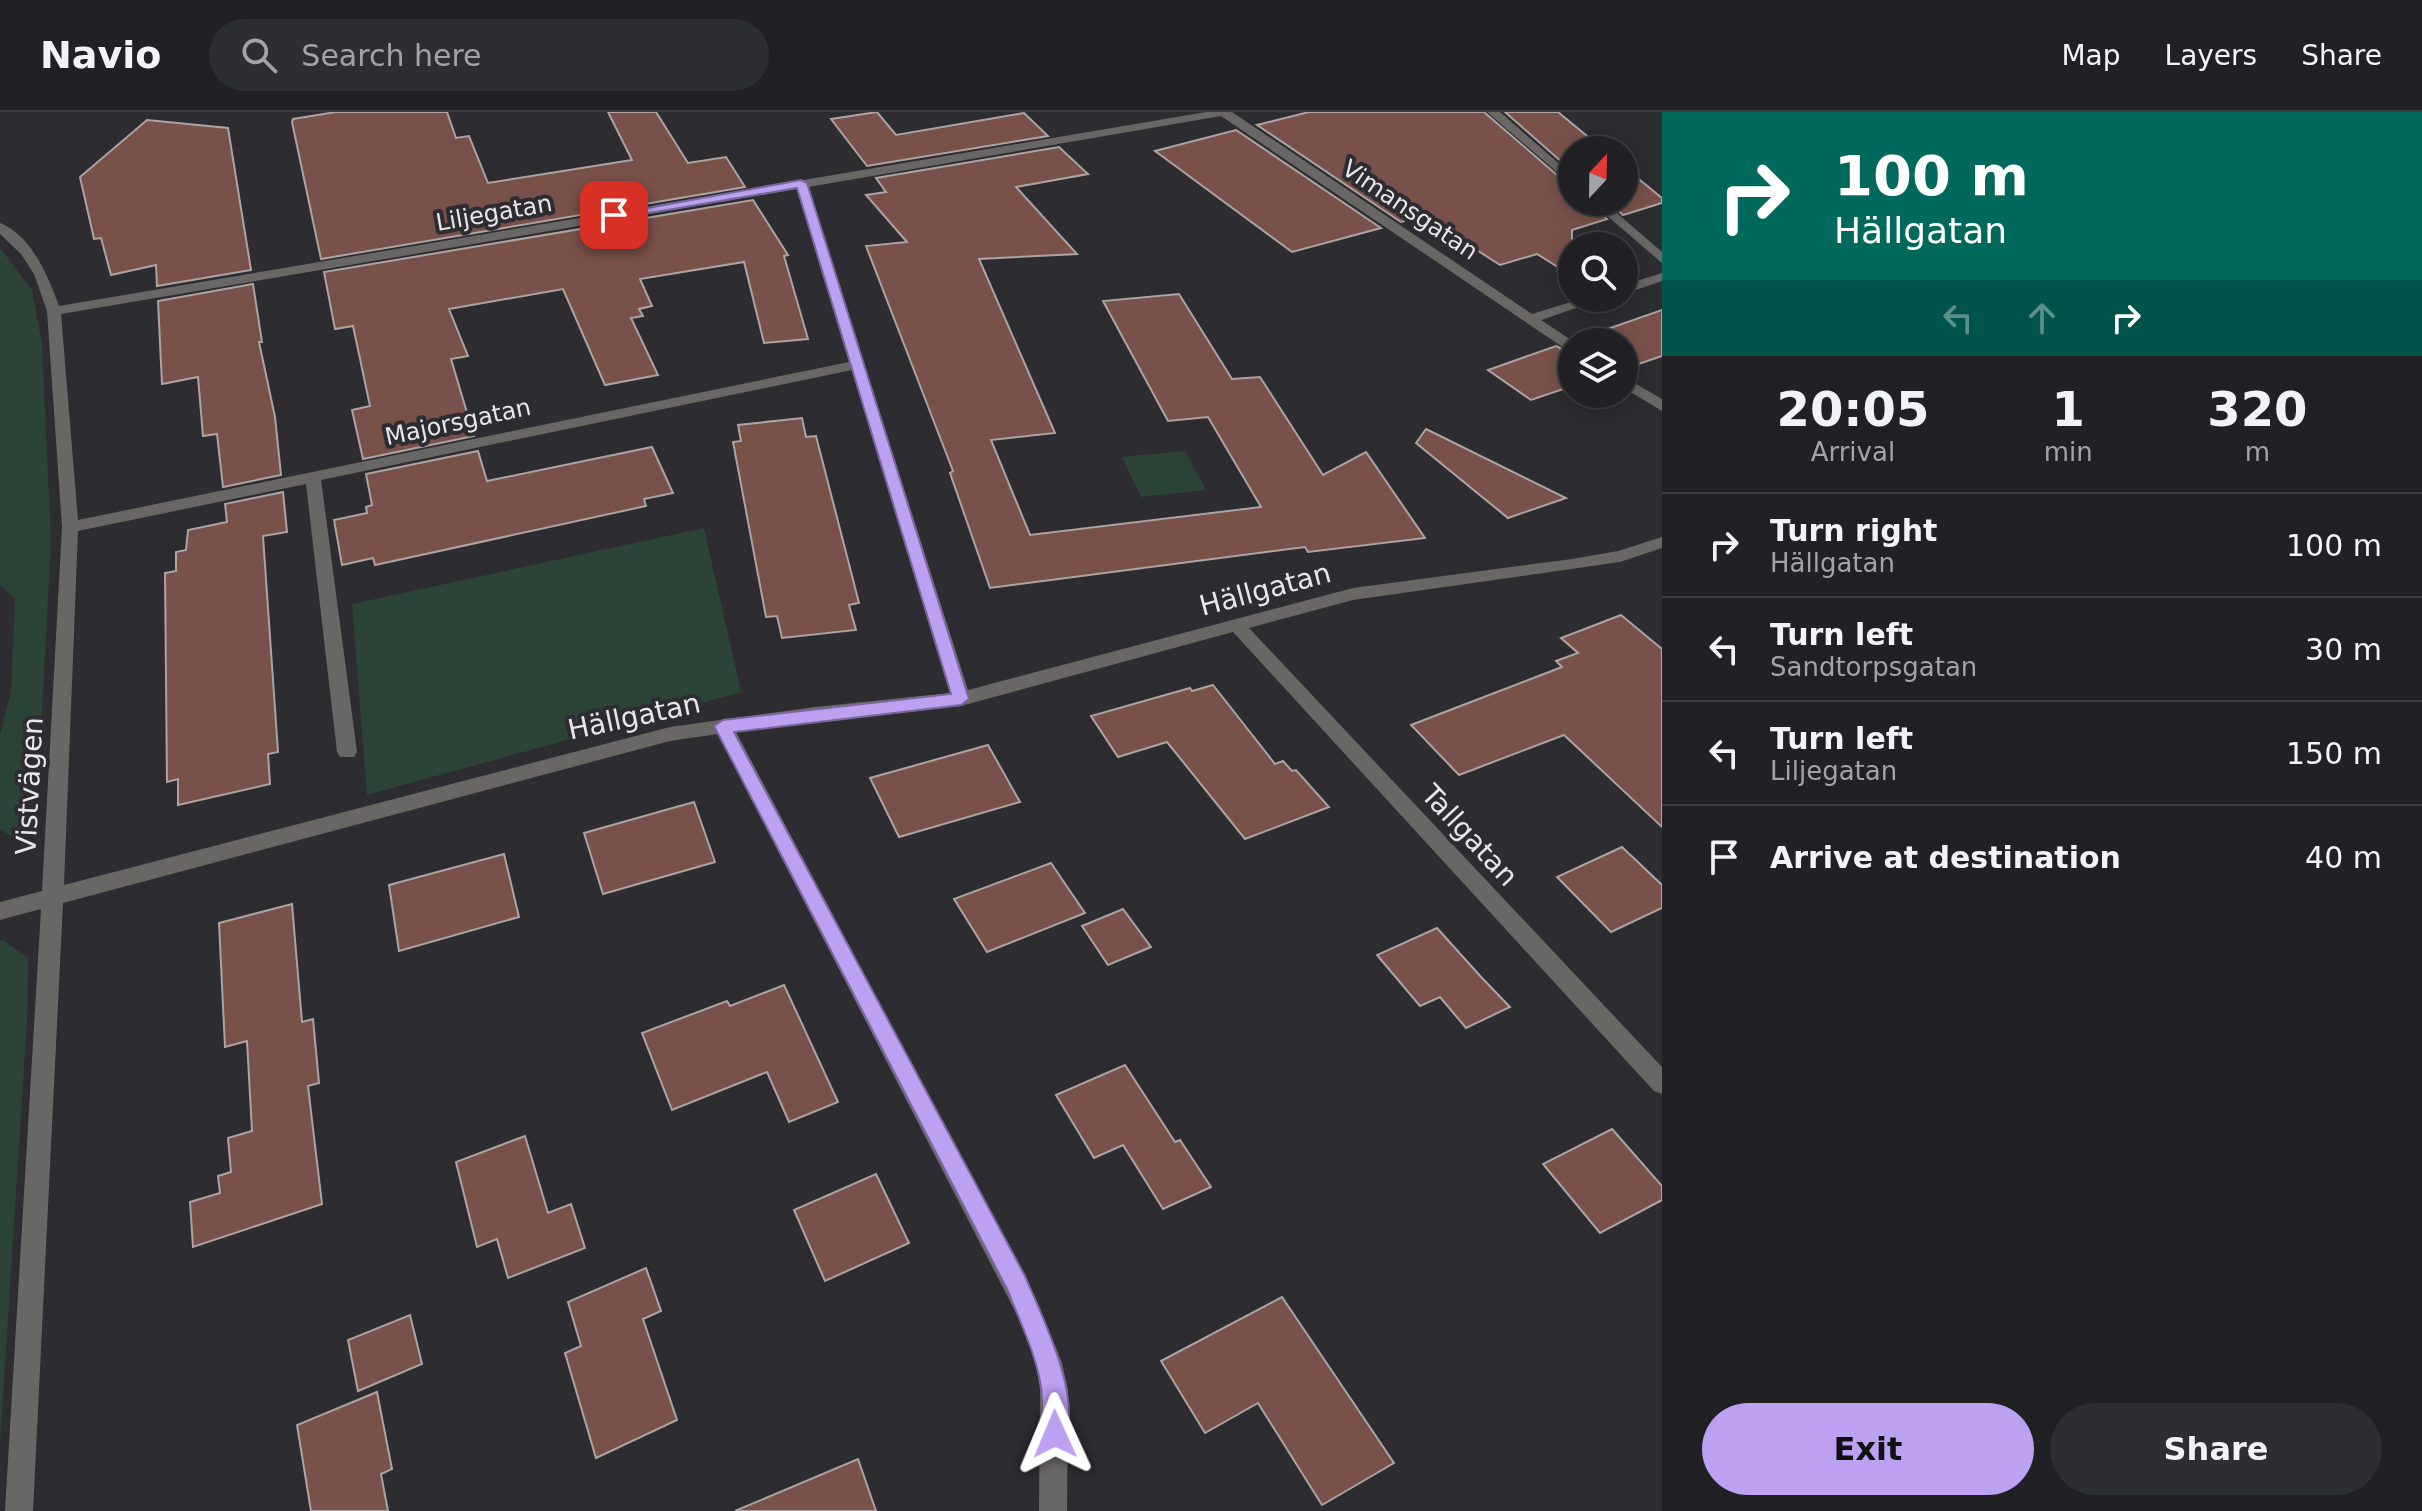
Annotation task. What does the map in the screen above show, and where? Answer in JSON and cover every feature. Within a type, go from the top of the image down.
[{"type":"street","name":"Liljegatan","points":[[54,311],[1224,112]]},
{"type":"street","name":"Vimansgatan","points":[[1224,112],[1558,338]]},
{"type":"street","points":[[1493,112],[1558,169]]},
{"type":"street","points":[[801,183],[961,699]]},
{"type":"street","points":[[1613,216],[1662,259]]},
{"type":"street","name":"Vistvägen","points":[[0,227],[26,251],[41,274],[54,311],[70,527],[68,615],[19,1511]]},
{"type":"street","points":[[1638,285],[1662,277]]},
{"type":"street","points":[[1530,319],[1558,310]]},
{"type":"street","name":"Majorsgatan","points":[[70,527],[857,365]]},
{"type":"street","points":[[1638,390],[1662,406]]},
{"type":"street","points":[[313,477],[347,752]]},
{"type":"street","name":"Hällgatan","points":[[0,911],[670,734],[961,699],[1353,594],[1572,565],[1620,556],[1662,542]]},
{"type":"street","name":"Tallgatan","points":[[1237,626],[1662,1083]]},
{"type":"street","points":[[723,726],[1028,1310],[1049,1363],[1054,1390],[1053,1511]]},
{"type":"green space","points":[[0,248],[32,290],[42,344],[51,543],[39,766],[27,847],[0,829],[0,735],[11,692],[15,599],[0,585]]},
{"type":"green space","points":[[1185,451],[1206,490],[1141,497],[1122,457]]},
{"type":"green space","points":[[704,528],[741,692],[367,795],[352,604]]},
{"type":"green space","points":[[3,940],[28,958],[27,1022],[0,1443],[0,941]]},
{"type":"building","points":[[336,112],[447,112],[456,138],[469,136],[488,183],[632,160],[608,112],[656,112],[688,163],[726,157],[745,187],[321,259],[292,122],[293,119]]},
{"type":"building","points":[[877,112],[896,135],[1024,113],[1048,136],[867,166],[831,119]]},
{"type":"building","points":[[1309,112],[1484,112],[1558,176],[1558,216],[1604,216],[1607,219],[1572,232],[1558,232],[1558,267],[1537,254],[1500,265],[1424,216],[1401,222],[1257,125]]},
{"type":"building","points":[[1505,112],[1558,112],[1587,136],[1558,136],[1558,159]]},
{"type":"building","points":[[147,120],[228,128],[251,270],[157,286],[156,265],[111,275],[101,238],[94,239],[80,177]]},
{"type":"building","points":[[1236,130],[1381,228],[1292,252],[1155,151]]},
{"type":"building","points":[[1059,147],[1088,174],[1016,187],[1077,254],[979,259],[1055,433],[991,440],[1030,535],[1261,507],[1208,417],[1168,421],[1103,301],[1179,294],[1232,379],[1260,377],[1323,475],[1366,452],[1425,538],[1308,552],[1305,547],[990,588],[950,473],[953,471],[866,246],[907,242],[866,195],[886,192],[876,178]]},
{"type":"building","points":[[1638,178],[1662,198],[1662,203],[1638,210]]},
{"type":"building","points":[[753,200],[788,255],[784,256],[808,339],[764,343],[744,262],[640,279],[652,306],[639,309],[643,316],[631,318],[658,375],[605,385],[563,289],[449,309],[468,356],[451,359],[474,436],[363,459],[352,410],[370,406],[353,326],[335,329],[324,272]]},
{"type":"building","points":[[253,284],[262,342],[259,342],[275,417],[281,475],[223,487],[217,434],[203,436],[198,377],[162,384],[158,301]]},
{"type":"building","points":[[1662,310],[1662,356],[1638,364],[1638,328],[1610,328]]},
{"type":"building","points":[[1558,347],[1558,391],[1531,400],[1488,370]]},
{"type":"building","points":[[802,418],[806,437],[816,436],[859,603],[849,605],[856,630],[782,638],[777,616],[766,617],[733,442],[741,441],[738,425]]},
{"type":"building","points":[[1426,429],[1566,498],[1508,518],[1416,443]]},
{"type":"building","points":[[652,447],[673,493],[644,499],[646,506],[375,565],[373,558],[342,565],[334,520],[367,513],[366,507],[372,505],[366,474],[478,451],[487,481]]},
{"type":"building","points":[[283,492],[287,532],[263,536],[278,752],[268,754],[270,784],[178,805],[178,779],[167,782],[165,573],[176,571],[176,552],[186,550],[188,530],[227,522],[225,504]]},
{"type":"building","points":[[1621,615],[1662,649],[1662,827],[1564,735],[1459,775],[1411,725],[1562,667],[1556,661],[1578,653],[1561,638]]},
{"type":"building","points":[[1213,685],[1275,764],[1283,761],[1292,771],[1296,770],[1329,807],[1245,839],[1167,742],[1118,757],[1091,716],[1190,688],[1192,691]]},
{"type":"building","points":[[988,745],[1020,802],[899,837],[870,778]]},
{"type":"building","points":[[694,802],[715,862],[603,894],[584,833]]},
{"type":"building","points":[[1622,847],[1662,885],[1662,908],[1611,932],[1557,877]]},
{"type":"building","points":[[504,854],[519,917],[399,951],[389,885]]},
{"type":"building","points":[[1051,863],[1085,913],[987,952],[954,899]]},
{"type":"building","points":[[292,904],[302,1022],[313,1019],[319,1083],[308,1086],[322,1204],[193,1247],[190,1202],[220,1193],[218,1176],[231,1172],[228,1138],[252,1131],[247,1041],[225,1047],[219,923]]},
{"type":"building","points":[[1123,909],[1151,947],[1108,965],[1082,926]]},
{"type":"building","points":[[1437,928],[1510,1007],[1466,1028],[1440,997],[1420,1006],[1377,955]]},
{"type":"building","points":[[784,985],[838,1102],[789,1122],[767,1072],[672,1110],[642,1033],[727,1001],[730,1006]]},
{"type":"building","points":[[1125,1065],[1175,1142],[1180,1140],[1211,1187],[1163,1209],[1123,1145],[1094,1158],[1056,1095]]},
{"type":"building","points":[[1612,1129],[1662,1186],[1662,1200],[1600,1233],[1543,1164]]},
{"type":"building","points":[[525,1136],[548,1213],[571,1204],[585,1248],[508,1278],[497,1239],[477,1247],[456,1162]]},
{"type":"building","points":[[876,1174],[909,1243],[825,1281],[794,1210]]},
{"type":"building","points":[[646,1268],[661,1311],[643,1319],[677,1420],[596,1458],[565,1353],[581,1346],[568,1302]]},
{"type":"building","points":[[1282,1297],[1394,1463],[1322,1505],[1258,1403],[1205,1433],[1161,1361]]},
{"type":"building","points":[[410,1315],[422,1364],[358,1391],[348,1340]]},
{"type":"building","points":[[377,1392],[392,1469],[381,1474],[388,1511],[311,1511],[297,1425]]},
{"type":"building","points":[[858,1459],[876,1511],[735,1511]]},
{"type":"route","points":[[614,215],[801,183],[961,699],[723,726],[1017,1284],[1049,1363],[1054,1390],[1055,1434]]}]
